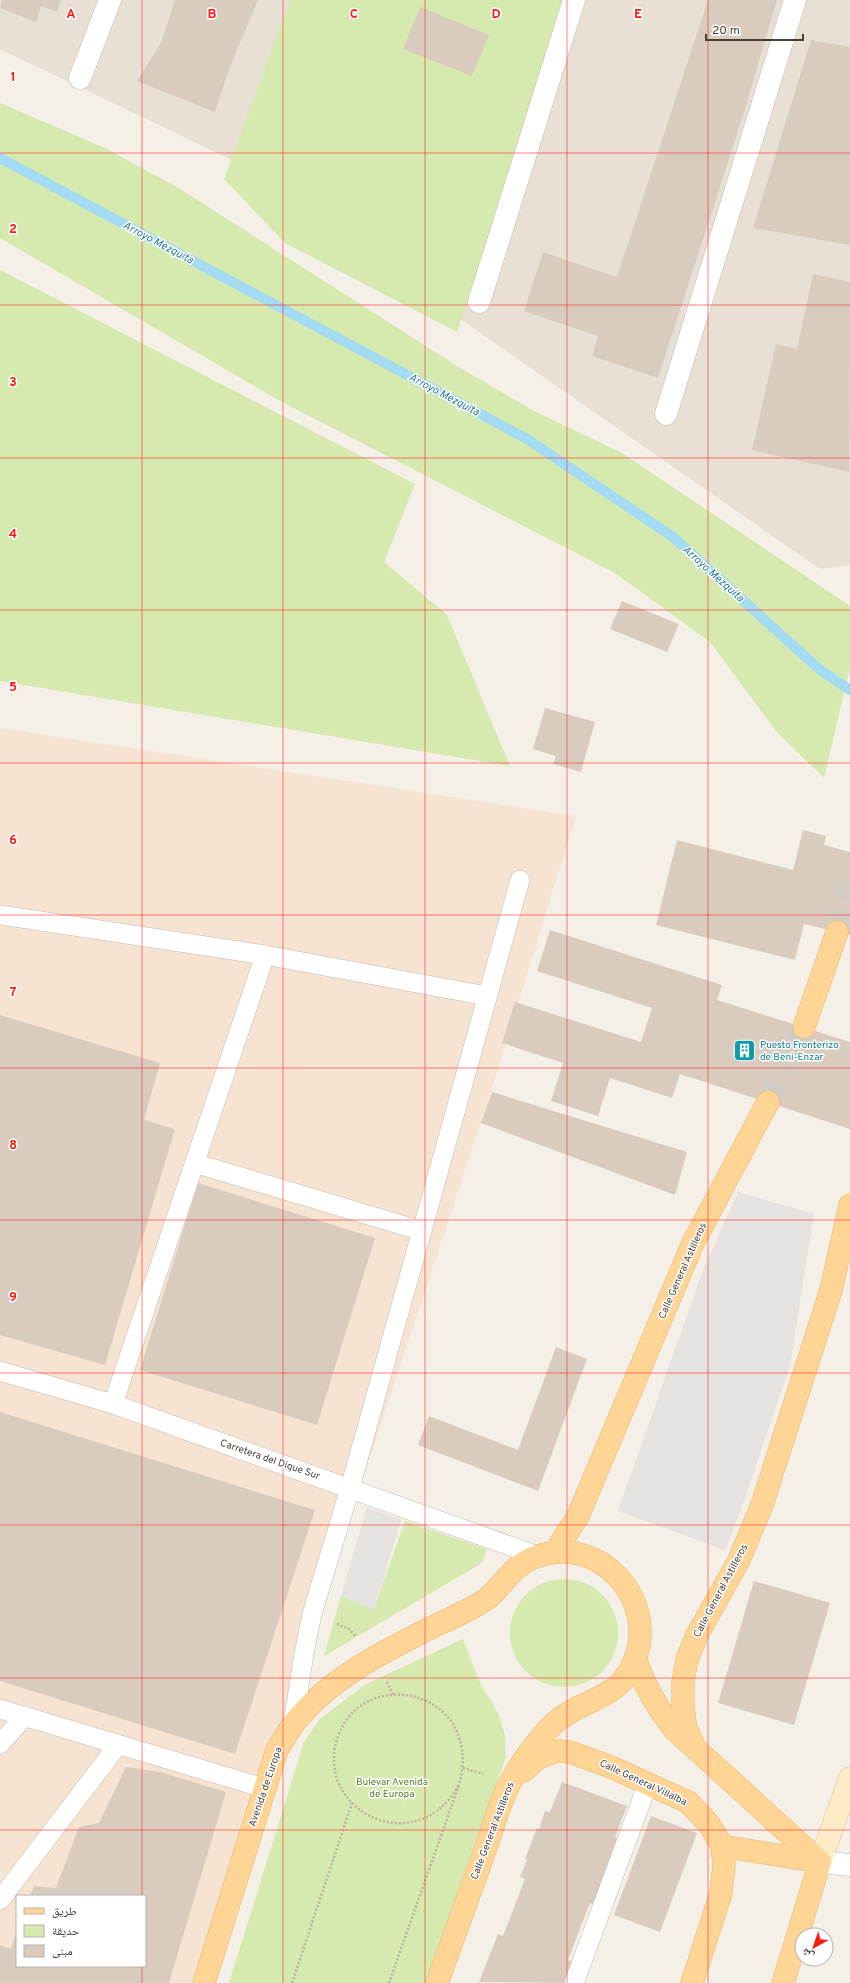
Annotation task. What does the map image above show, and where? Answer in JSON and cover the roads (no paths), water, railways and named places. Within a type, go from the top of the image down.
[{"type":"main road","points":[[804,1027],[837,932]]},
{"type":"main road","name":"Calle General Astilleros","points":[[547,1554],[578,1516],[693,1243],[768,1102]]},
{"type":"main road","name":"Calle General Astilleros","points":[[820,1862],[696,1748],[686,1729],[683,1706],[683,1681],[687,1659],[697,1635],[739,1560],[762,1505],[831,1290],[850,1205]]},
{"type":"main road","name":"Calle General Astilleros","points":[[438,1983],[510,1783],[535,1745],[549,1728],[566,1714],[601,1698],[616,1688],[627,1674],[635,1658],[640,1639],[640,1619],[635,1600],[625,1583],[611,1569],[594,1559],[575,1553],[547,1554]]},
{"type":"main road","name":"Avenida de Europa","points":[[204,1983],[277,1750],[293,1724],[314,1702],[340,1680],[375,1656],[487,1599],[509,1574],[522,1563],[547,1554]]},
{"type":"main road","points":[[635,1658],[644,1685],[658,1709],[675,1730],[696,1748]]},
{"type":"main road","name":"Calle General Villalba","points":[[510,1783],[538,1758],[558,1751],[570,1752],[592,1759],[688,1802],[709,1824],[722,1846],[724,1865],[721,1893],[692,1983]]},
{"type":"main road","points":[[783,1983],[820,1862],[850,1778]]},
{"type":"main road","points":[[722,1846],[820,1862]]},
{"type":"street","points":[[80,78],[110,0]]},
{"type":"street","points":[[479,302],[574,0]]},
{"type":"street","points":[[666,414],[795,0]]},
{"type":"street","points":[[820,1862],[850,1865]]},
{"type":"lane","points":[[293,1724],[312,1614],[350,1488],[520,880]]},
{"type":"lane","points":[[0,915],[265,955],[487,996]]},
{"type":"lane","points":[[113,1404],[265,955]]},
{"type":"lane","points":[[194,1163],[422,1231]]},
{"type":"lane","name":"Carretera del Dique Sur","points":[[0,1371],[113,1404],[350,1488],[547,1554]]},
{"type":"lane","points":[[0,1709],[264,1788]]},
{"type":"lane","points":[[0,1744],[25,1716]]},
{"type":"lane","points":[[0,1900],[118,1745]]},
{"type":"lane","points":[[574,1983],[648,1783]]},
{"type":"waterway","name":"Arroyo Mezquita","points":[[0,158],[527,439],[673,537],[819,669],[850,690]]},
{"type":"tunnel","points":[[837,932],[850,882]]},
{"type":"tunnel","points":[[768,1102],[804,1027]]},
{"type":"place","name":"Puesto Fronterizo de Beni-Enzar","points":[[744,1051]]},
{"type":"park label","name":"Bulevar Avenida de Europa","points":[[392,1788]]}]
